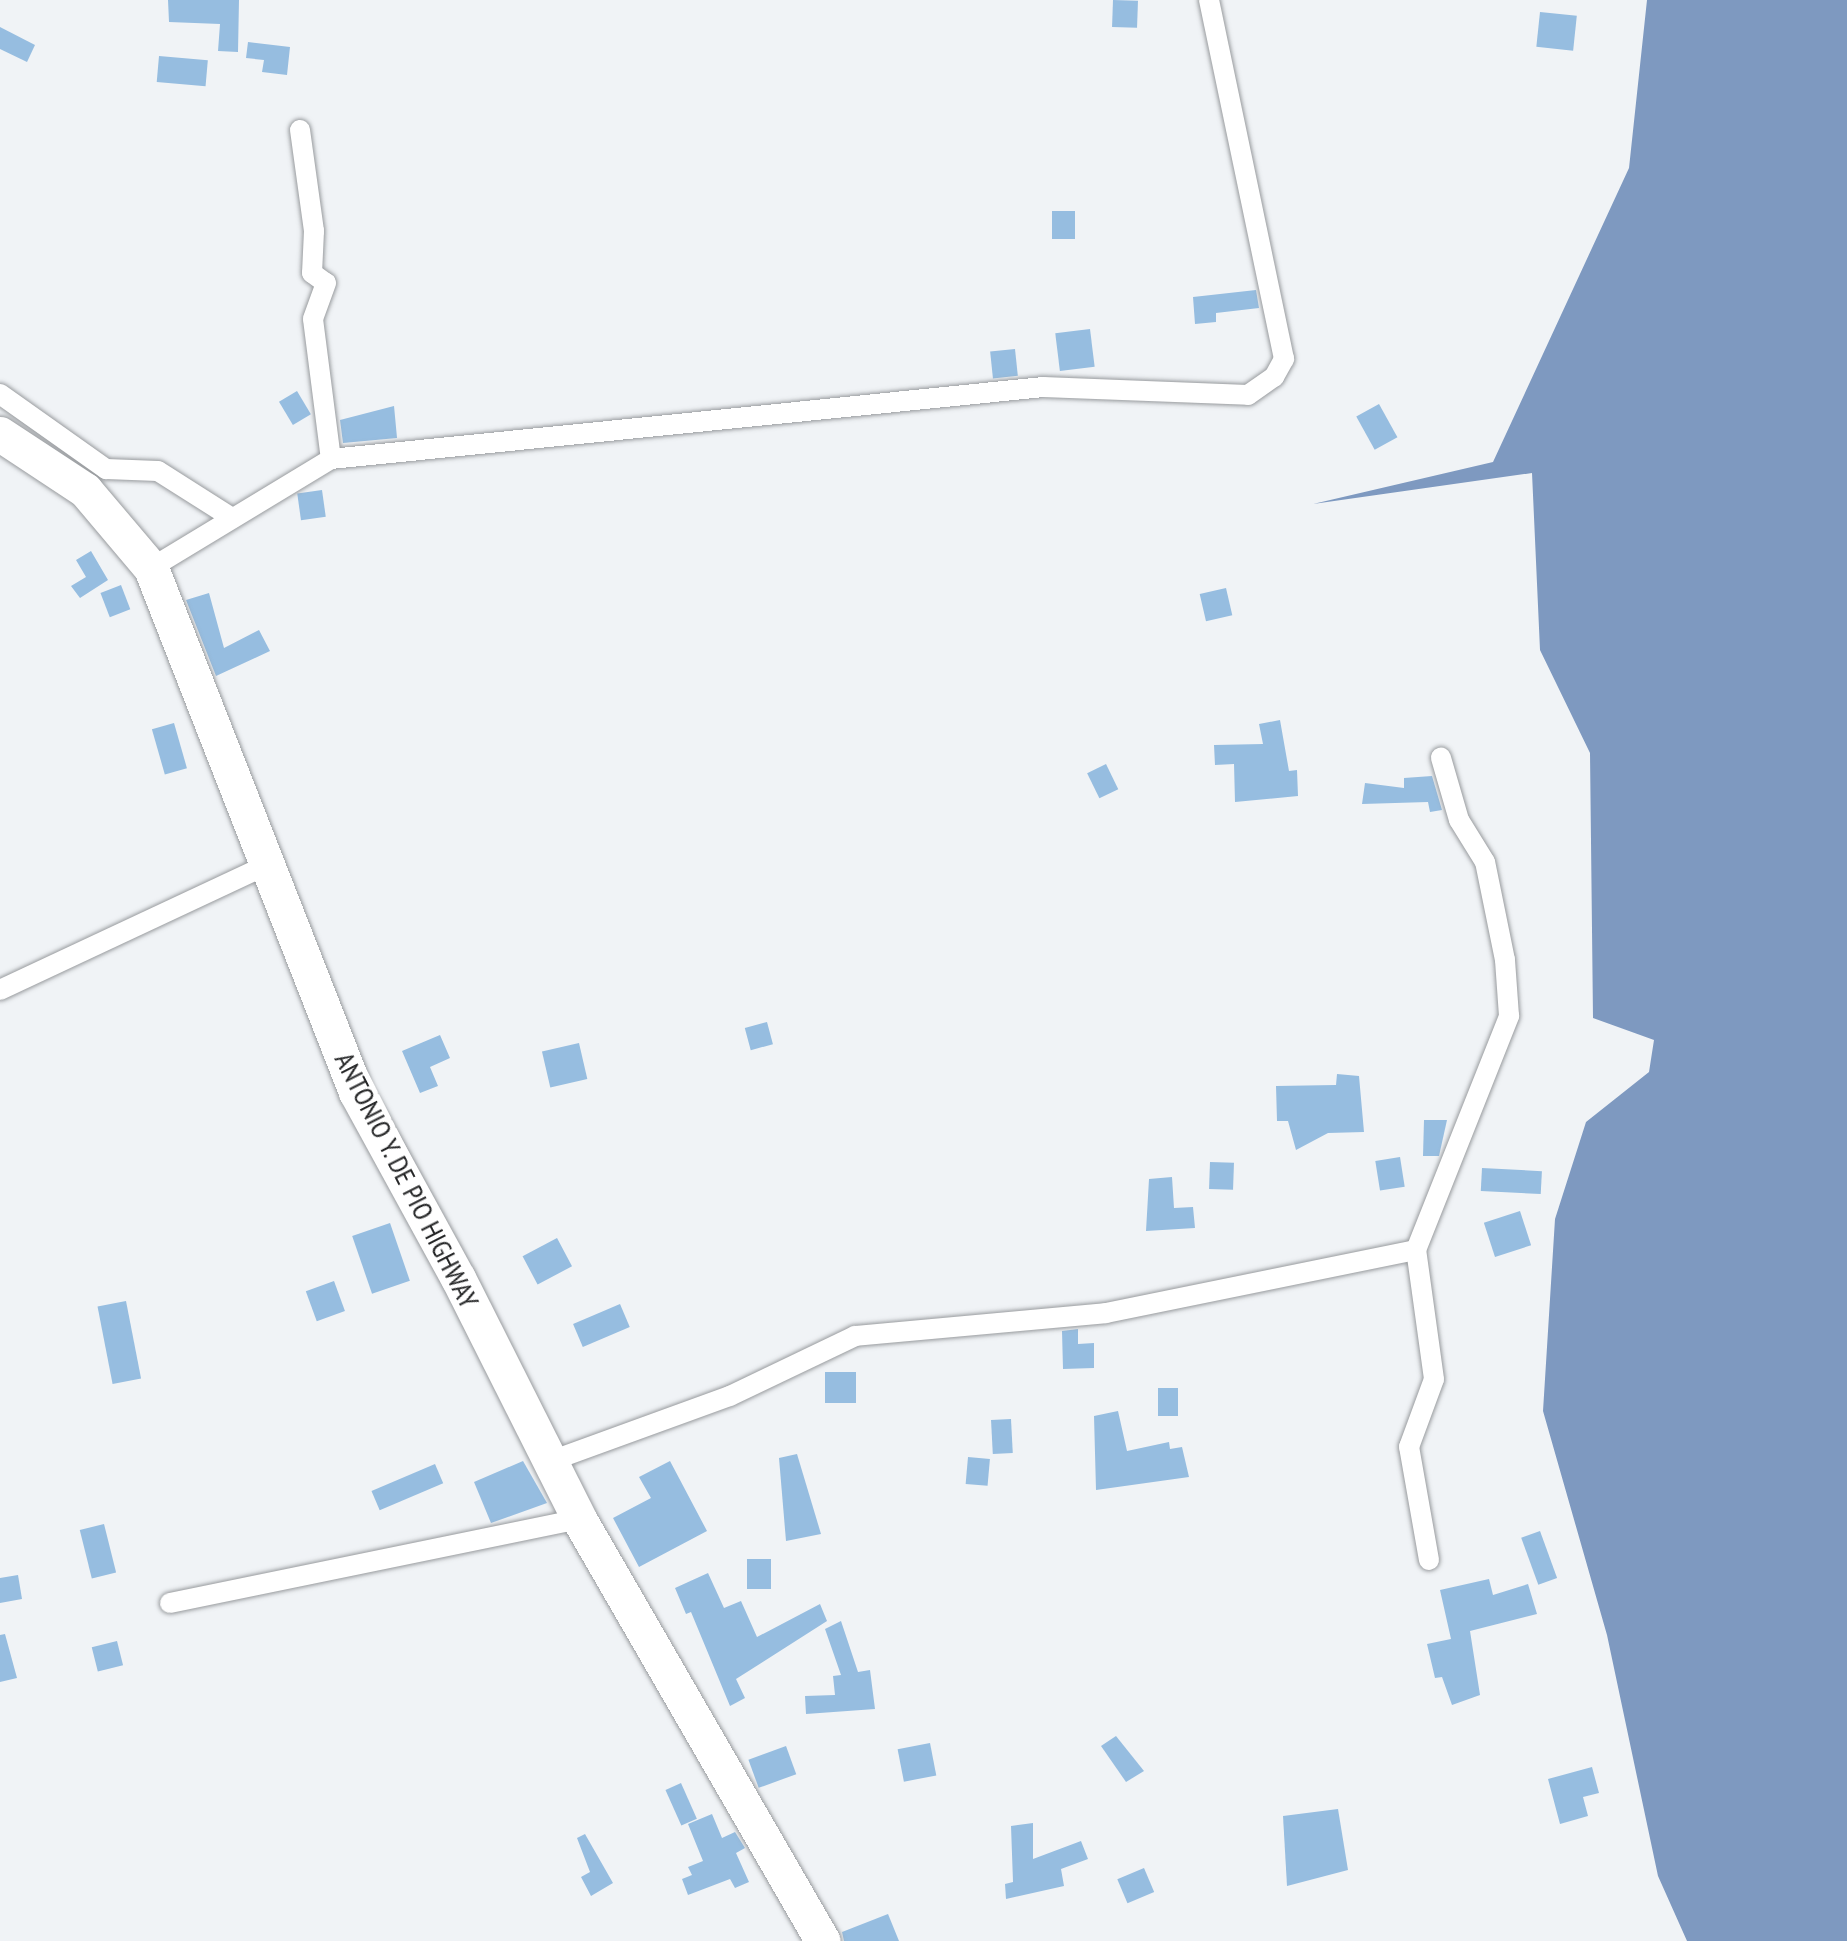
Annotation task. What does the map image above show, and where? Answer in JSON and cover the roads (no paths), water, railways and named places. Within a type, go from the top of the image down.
[{"type":"highway","name":"ANTONIO Y. DE PIO HIGHWAY","points":[[0,434],[85,490],[151,568],[356,1092],[578,1518],[823,1941]]},
{"type":"street","points":[[151,568],[332,459],[1043,387],[1248,395],[1274,378],[1284,359],[1209,0]]},
{"type":"street","points":[[300,130],[314,231],[312,273],[326,284],[313,319],[332,459]]},
{"type":"street","points":[[0,394],[106,469],[158,471],[232,518]]},
{"type":"street","points":[[1429,1560],[1409,1447],[1434,1379],[1416,1250],[1509,1016],[1505,960],[1485,862],[1459,820],[1441,758]]},
{"type":"street","points":[[0,990],[269,864]]},
{"type":"street","points":[[551,1460],[730,1396],[856,1336],[1106,1314],[1416,1250]]},
{"type":"street","points":[[170,1603],[578,1518]]},
{"type":"water","points":[[1647,0],[1847,0],[1847,1941],[1687,1941],[1658,1876],[1607,1635],[1543,1411],[1555,1219],[1586,1122],[1649,1072],[1654,1040],[1593,1018],[1590,753],[1540,650],[1532,473],[1313,504],[1493,462],[1629,168]]}]
